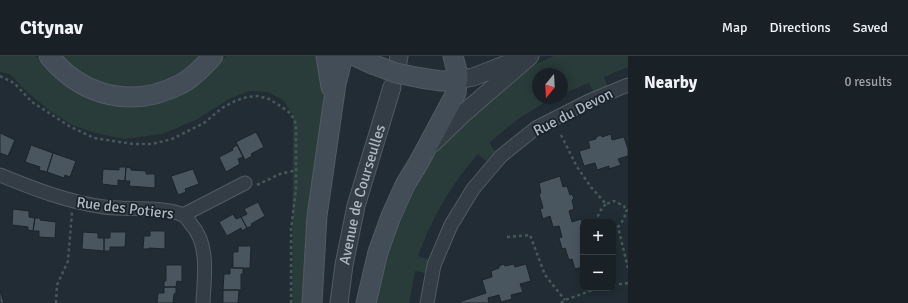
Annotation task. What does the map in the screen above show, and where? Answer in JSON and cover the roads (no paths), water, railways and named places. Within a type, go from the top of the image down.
[{"type":"main road","points":[[49,56],[59,68],[86,87],[112,96],[135,98],[155,94],[182,84],[214,56]]},
{"type":"main road","points":[[326,56],[333,106]]},
{"type":"main road","points":[[312,303],[317,216],[338,75],[343,56]]},
{"type":"main road","points":[[355,56],[396,73],[441,81],[458,80]]},
{"type":"main road","points":[[366,303],[372,274],[384,232],[405,185],[456,93],[458,80],[453,56]]},
{"type":"street","points":[[458,80],[473,77],[527,56]]},
{"type":"street","points":[[419,162],[443,133],[484,95],[530,56]]},
{"type":"street","name":"Rue du Devon","points":[[427,303],[434,265],[451,225],[473,189],[501,156],[536,128],[589,101],[628,85]]},
{"type":"street","name":"Avenue de Courseulles","points":[[339,303],[344,265],[356,206],[392,87]]},
{"type":"street","name":"Rue des Potiers","points":[[0,175],[73,202],[106,208],[159,210],[184,215],[245,183]]},
{"type":"street","name":"Rue des Potiers","points":[[184,215],[200,236],[204,252],[204,303]]}]
